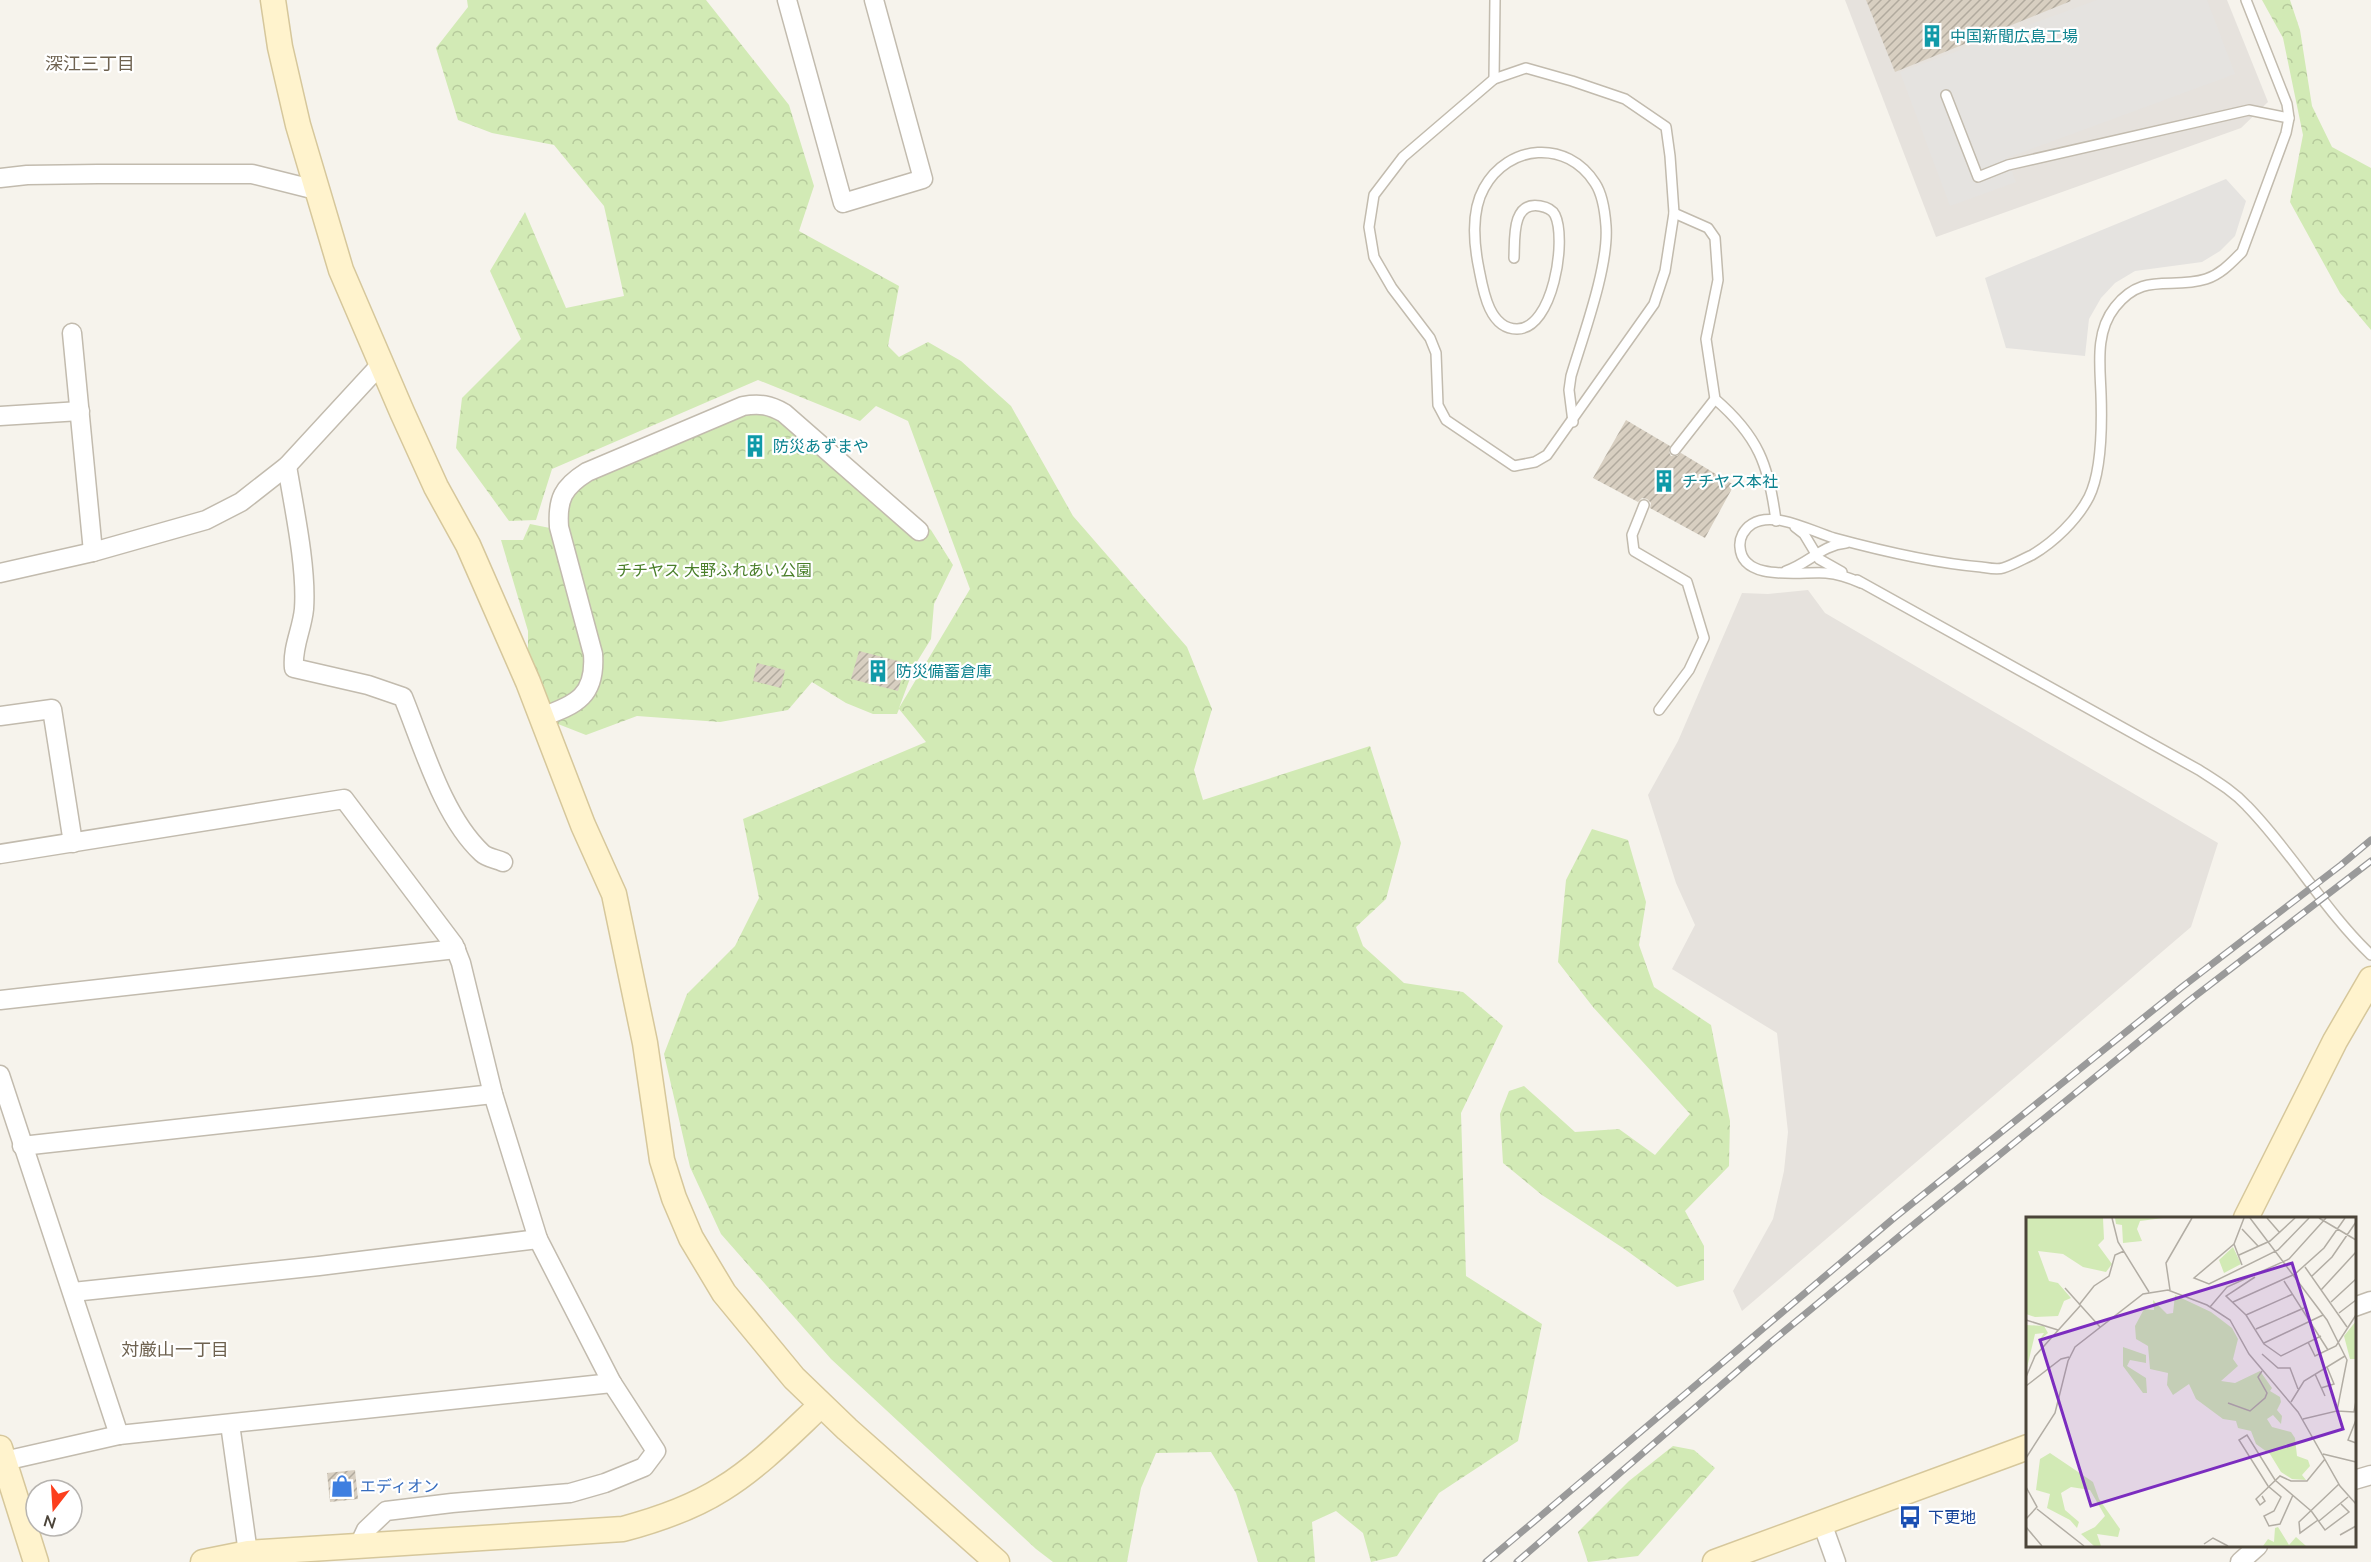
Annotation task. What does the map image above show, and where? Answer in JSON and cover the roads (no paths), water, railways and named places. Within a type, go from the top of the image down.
[{"type":"street","points":[[273,0],[283,58],[316,190],[341,270],[436,487],[468,545],[542,717],[583,825],[614,894],[645,1043],[657,1135],[674,1198],[691,1238],[724,1293],[762,1340],[821,1405],[997,1562]]},
{"type":"street","points":[[787,0],[843,204],[923,179],[874,0]]},
{"type":"street","points":[[0,177],[98,174],[252,174],[316,190]]},
{"type":"street","points":[[72,333],[93,552]]},
{"type":"street","points":[[0,573],[93,552],[206,520],[241,502],[287,466],[381,364]]},
{"type":"street","points":[[542,717],[564,709],[579,700],[589,687],[594,671],[593,654],[559,527],[558,510],[562,494],[573,481],[587,472],[743,406],[757,403],[772,406],[784,413],[919,531]]},
{"type":"street","points":[[0,416],[80,411]]},
{"type":"street","points":[[287,466],[300,556],[304,610],[293,656],[294,668],[368,685],[403,697],[443,795],[463,831],[484,855],[503,862]]},
{"type":"street","points":[[0,716],[52,709],[73,843]]},
{"type":"street","points":[[0,854],[344,800],[456,949],[493,1094],[538,1239],[612,1383],[656,1451],[644,1467],[605,1484],[570,1493],[386,1511],[366,1530],[359,1545]]},
{"type":"street","points":[[0,1000],[456,949]]},
{"type":"street","points":[[2247,1217],[2335,1041],[2371,979]]},
{"type":"street","points":[[0,1075],[119,1435]]},
{"type":"street","points":[[22,1146],[493,1094]]},
{"type":"street","points":[[73,1292],[319,1266],[538,1239]]},
{"type":"street","points":[[2356,1307],[2371,1301]]},
{"type":"street","points":[[36,1562],[1,1457],[119,1435],[612,1383]]},
{"type":"street","points":[[203,1562],[248,1553],[623,1529],[656,1520],[722,1489],[749,1469],[821,1405]]},
{"type":"street","points":[[230,1424],[248,1553]]},
{"type":"street","points":[[1715,1562],[2026,1447]]},
{"type":"street","points":[[2356,1480],[2371,1475]]},
{"type":"street","points":[[1822,1523],[1836,1562]]},
{"type":"street","points":[[2240,1562],[2256,1547]]},
{"type":"lane","points":[[1494,79],[1495,0]]},
{"type":"lane","points":[[1861,583],[1845,576],[1827,573],[1766,571],[1749,565],[1740,548],[1740,539],[1750,525],[1759,520],[1780,522],[1858,544],[1953,565],[2002,569],[2052,542],[2071,522],[2089,497],[2098,462],[2102,331],[2114,308],[2130,292],[2147,285],[2205,280],[2229,265],[2242,252],[2286,133],[2289,118],[2287,104],[2246,0]]},
{"type":"lane","points":[[1526,68],[1625,99],[1666,127],[1674,213],[1665,271],[1654,304],[1573,422],[1547,455],[1535,462],[1514,466],[1446,420],[1438,405],[1436,353],[1430,338],[1392,288],[1374,257],[1369,227],[1374,195],[1402,156],[1494,79],[1526,68]]},
{"type":"lane","points":[[1946,95],[1978,177],[2008,165],[2248,110],[2289,118]]},
{"type":"lane","points":[[1514,258],[1518,216],[1535,205],[1548,207],[1555,215],[1559,237],[1558,262],[1547,306],[1530,326],[1517,329],[1502,325],[1491,312],[1482,286],[1476,255],[1478,204],[1483,189],[1495,173],[1527,152],[1543,151],[1570,159],[1585,170],[1596,184],[1603,202],[1606,228],[1599,280],[1571,376],[1569,390],[1573,422]]},
{"type":"lane","points":[[1674,213],[1708,228],[1715,238],[1718,280],[1706,339],[1715,399],[1737,418],[1754,440],[1780,522],[1804,534],[1823,562],[2223,785],[2246,804],[2345,929],[2371,955]]},
{"type":"lane","points":[[1676,450],[1715,399]]},
{"type":"lane","points":[[1644,506],[1632,535],[1634,551],[1687,582],[1704,638],[1689,670],[1659,710]]},
{"type":"lane","points":[[1766,571],[1787,571],[1838,544],[1858,544]]},
{"type":"railway","points":[[1486,1562],[1894,1218],[2182,987],[2371,840]]},
{"type":"railway","points":[[1517,1562],[1770,1343],[1907,1230],[2190,1000],[2371,861]]},
{"type":"place","name":"中国新聞広島工場","points":[[1932,36]]},
{"type":"place","name":"防災あずまや","points":[[755,446]]},
{"type":"place","name":"チチヤス本社","points":[[1664,481]]},
{"type":"place","name":"防災備蓄倉庫","points":[[878,671]]},
{"type":"place","name":"エディオン","points":[[342,1486]]},
{"type":"place","name":"下更地","points":[[1910,1517]]},
{"type":"district","name":"深江三丁目","points":[[90,63]]},
{"type":"district","name":"対厳山一丁目","points":[[175,1349]]},
{"type":"park label","name":"チチヤス 大野ふれあい公園","points":[[714,570]]}]
